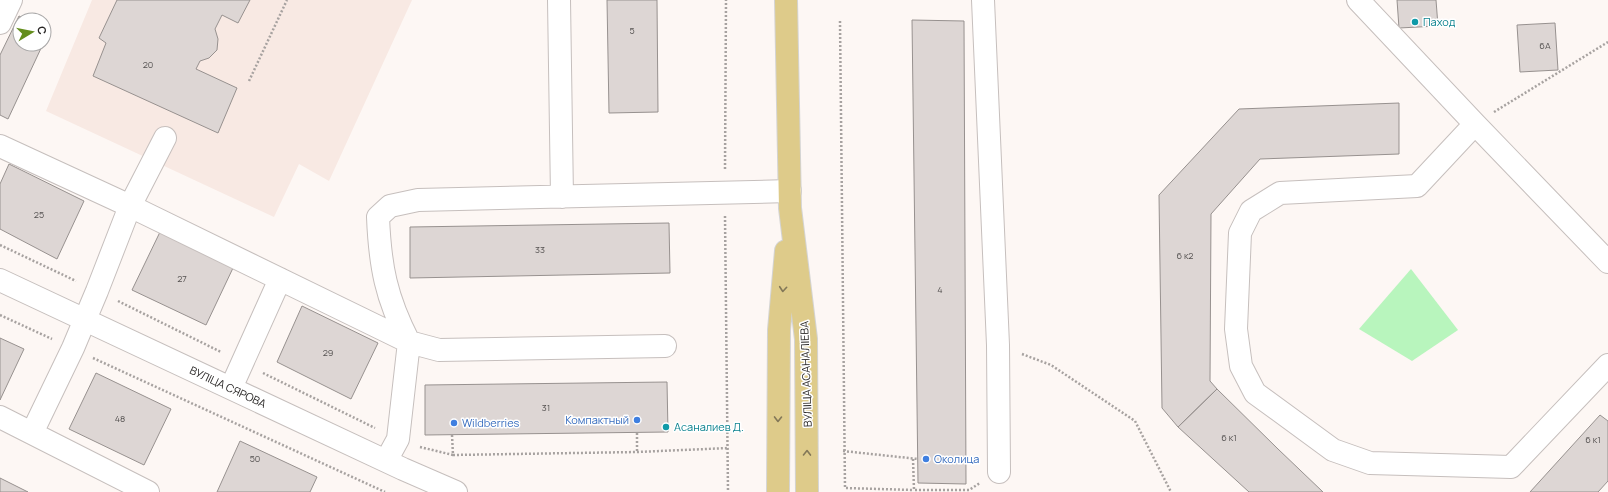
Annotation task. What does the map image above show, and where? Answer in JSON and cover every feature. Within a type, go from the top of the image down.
[{"type":"main road","name":"ВУЛІЦА АСАНАЛІЕВА","points":[[786,0],[790,200],[806,339],[807,492]]},
{"type":"main road","name":"ВУЛІЦА АСАНАЛІЕВА","points":[[778,492],[779,330],[790,200]]},
{"type":"street","points":[[0,23],[11,0]]},
{"type":"street","points":[[559,0],[562,198]]},
{"type":"street","points":[[983,0],[998,346],[999,472]]},
{"type":"street","points":[[1358,0],[1608,262]]},
{"type":"street","points":[[1475,124],[1417,186],[1280,193],[1251,211],[1240,233],[1236,329],[1241,366],[1255,393],[1333,450],[1370,463],[1511,467],[1608,365]]},
{"type":"street","points":[[32,433],[73,348],[130,206],[165,138]]},
{"type":"street","points":[[0,146],[130,206],[410,342],[439,350],[665,346]]},
{"type":"street","points":[[386,461],[398,439],[410,342],[388,295],[379,246],[378,217],[390,206],[418,200],[562,198],[724,192],[790,200]]},
{"type":"street","points":[[230,388],[280,279]]},
{"type":"street","name":"ВУЛІЦА СЯРОВА","points":[[0,280],[386,461],[456,492]]},
{"type":"street","points":[[0,417],[148,492]]},
{"type":"path","points":[[249,81],[287,0]]},
{"type":"path","points":[[726,0],[724,192],[729,448],[728,492]]},
{"type":"path","points":[[840,21],[843,451],[845,488],[969,490],[999,472]]},
{"type":"path","points":[[1475,124],[1608,42]]},
{"type":"path","points":[[0,315],[385,492]]},
{"type":"path","points":[[998,346],[1051,365],[1135,421],[1171,492]]},
{"type":"path","points":[[637,432],[637,452]]},
{"type":"path","points":[[452,435],[453,455],[637,452],[729,448]]},
{"type":"path","points":[[843,451],[918,459]]},
{"type":"path","points":[[913,459],[914,490]]},
{"type":"shaded area","points":[[92,0],[412,0],[329,181],[299,164],[274,217],[46,111]]},
{"type":"green space","points":[[1411,269],[1458,330],[1412,361],[1359,329]]},
{"type":"building","points":[[117,0],[250,0],[238,23],[222,15],[215,29],[218,39],[217,50],[209,58],[200,61],[196,69],[237,88],[218,133],[93,76],[106,43],[99,38]]},
{"type":"building","points":[[607,0],[657,0],[658,112],[609,113]]},
{"type":"building","points":[[1397,0],[1436,0],[1438,26],[1399,28]]},
{"type":"building","points":[[912,20],[964,21],[966,484],[918,483]]},
{"type":"building","points":[[1555,23],[1558,70],[1520,72],[1517,25]]},
{"type":"building","points":[[12,30],[12,52],[39,52],[8,119],[0,115],[0,55]]},
{"type":"building","points":[[1399,103],[1399,154],[1260,159],[1211,214],[1210,381],[1217,389],[1178,427],[1162,408],[1159,195],[1239,109]]},
{"type":"building","points":[[9,164],[84,201],[57,259],[0,229],[0,184]]},
{"type":"building","points":[[669,223],[670,273],[410,278],[410,227]]},
{"type":"building","points":[[160,232],[233,268],[206,325],[132,290]]},
{"type":"building","points":[[302,306],[378,343],[351,399],[277,362]]},
{"type":"building","points":[[0,338],[24,349],[0,400]]},
{"type":"building","points":[[96,373],[171,409],[144,465],[69,429]]},
{"type":"building","points":[[667,382],[668,432],[425,435],[425,385]]},
{"type":"building","points":[[1217,389],[1323,492],[1249,492],[1178,427]]},
{"type":"building","points":[[1600,415],[1608,421],[1608,481],[1598,492],[1530,492]]},
{"type":"building","points":[[240,441],[317,477],[310,492],[217,492]]},
{"type":"building","points":[[0,478],[28,492],[0,492]]},
{"type":"place","name":"Паход","points":[[1415,22]]},
{"type":"place","name":"Компактный","points":[[637,420]]},
{"type":"place","name":"Wildberries","points":[[454,423]]},
{"type":"place","name":"Асаналиев Д.","points":[[666,427]]},
{"type":"place","name":"Околица","points":[[926,459]]}]
